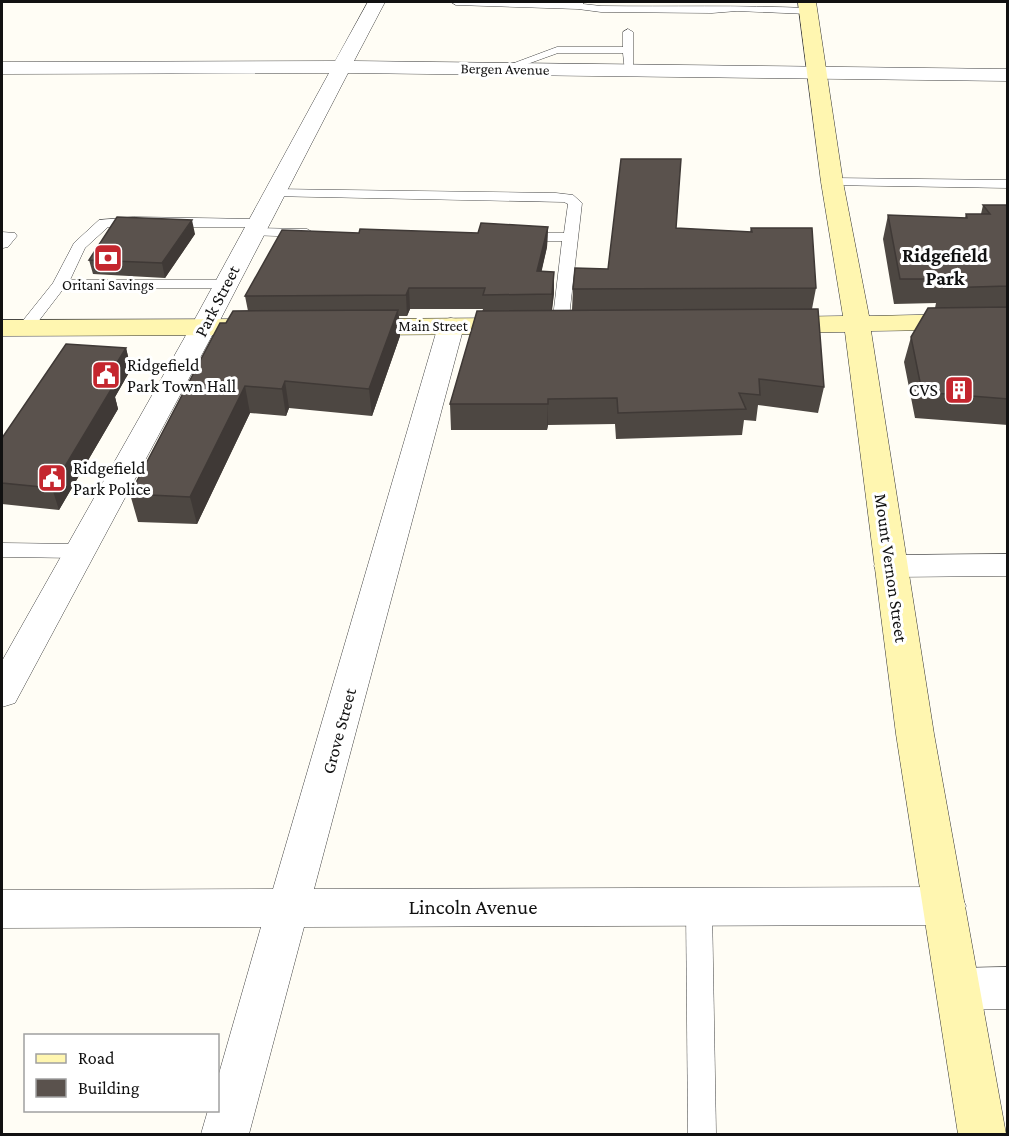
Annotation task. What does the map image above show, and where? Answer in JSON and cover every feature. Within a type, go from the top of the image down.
[{"type":"main road","name":"Mount Vernon Street","points":[[807,6],[832,182],[857,324],[915,734],[982,1134]]},
{"type":"main road","points":[[750,325],[1008,321]]},
{"type":"main road","name":"Main Street","points":[[333,327],[572,326]]},
{"type":"main road","points":[[13,328],[286,327]]},
{"type":"street","name":"Park Street","points":[[2,693],[203,328],[376,2]]},
{"type":"street","name":"Bergen Avenue","points":[[2,68],[504,69],[1008,75]]},
{"type":"street","name":"Grove Street","points":[[225,1134],[451,326]]},
{"type":"street","points":[[890,566],[1008,565]]},
{"type":"street","name":"Lincoln Avenue","points":[[2,909],[945,906]]},
{"type":"street","points":[[958,989],[1008,988]]},
{"type":"lane","points":[[456,2],[578,4],[627,9],[712,10],[807,6]]},
{"type":"lane","points":[[627,9],[629,70]]},
{"type":"lane","points":[[504,69],[557,50],[628,50]]},
{"type":"lane","points":[[832,182],[1008,184]]},
{"type":"lane","points":[[273,193],[568,198],[575,203],[570,237],[572,326]]},
{"type":"lane","points":[[13,328],[60,284],[79,246],[105,223],[134,221],[323,233]]},
{"type":"lane","points":[[512,236],[570,237]]},
{"type":"lane","points":[[60,284],[225,284]]},
{"type":"lane","points":[[2,550],[79,551]]},
{"type":"lane","points":[[699,907],[702,1134]]},
{"type":"building","points":[[621,159],[681,159],[676,228],[752,232],[751,228],[812,228],[816,288],[573,289],[575,268],[608,269]]},
{"type":"building","points":[[983,205],[1008,205],[1008,286],[941,288],[946,279],[900,279],[888,215],[967,218],[966,214],[990,214]]},
{"type":"building","points":[[117,217],[192,220],[162,263],[89,260]]},
{"type":"building","points":[[481,223],[548,227],[537,271],[554,272],[552,294],[483,295],[485,288],[409,288],[406,295],[245,296],[282,230],[359,233],[360,229],[478,233]]},
{"type":"building","points":[[1008,307],[1008,399],[922,392],[911,337],[928,308]]},
{"type":"building","points":[[818,309],[824,387],[759,379],[760,395],[739,393],[746,409],[618,413],[617,398],[548,399],[548,404],[450,404],[477,311]]},
{"type":"building","points":[[398,310],[369,389],[285,381],[282,389],[245,386],[190,497],[130,494],[220,323],[226,323],[233,311]]},
{"type":"building","points":[[66,344],[126,348],[102,387],[112,388],[52,488],[2,483],[2,438]]},
{"type":"place","name":"Oritani Savings","points":[[108,258]]},
{"type":"place","name":"Ridgefield Park Town Hall","points":[[106,375]]},
{"type":"place","name":"CVS","points":[[959,390]]},
{"type":"place","name":"Ridgefield Park Police","points":[[52,478]]},
{"type":"district","name":"Ridgefield Park","points":[[945,266]]}]
